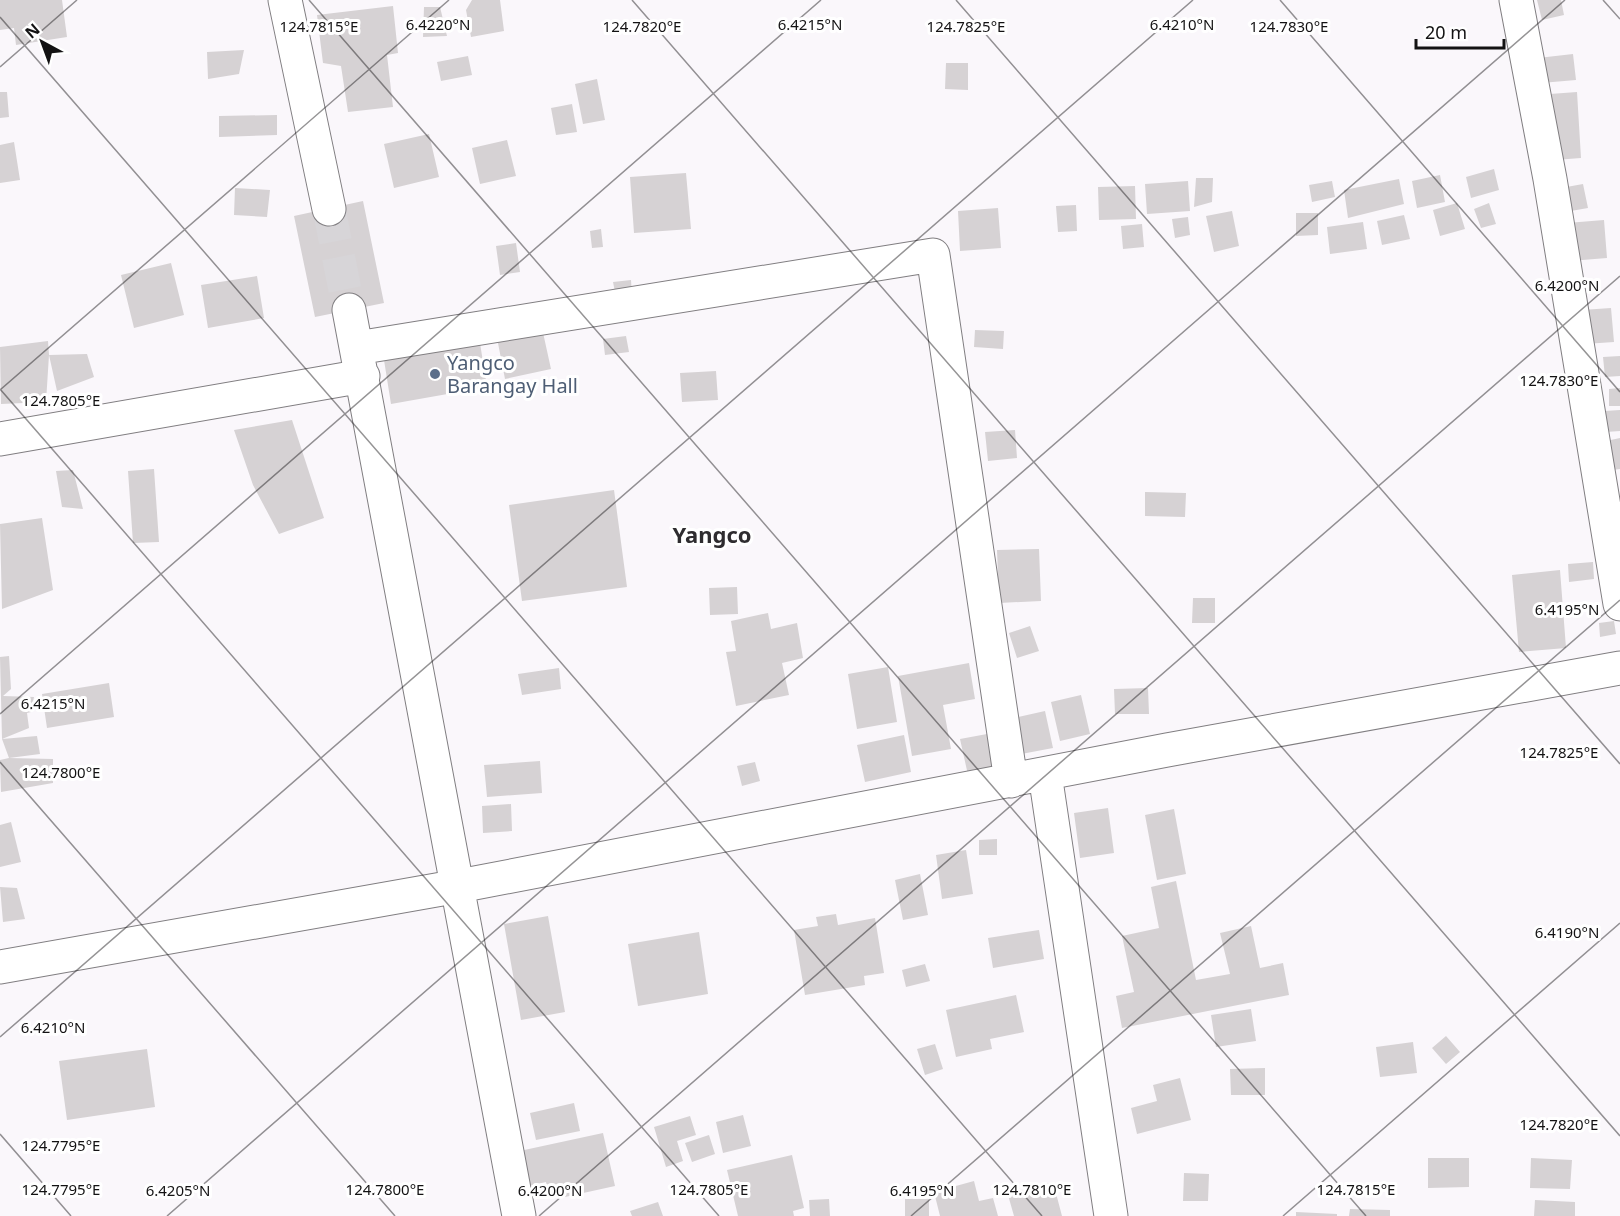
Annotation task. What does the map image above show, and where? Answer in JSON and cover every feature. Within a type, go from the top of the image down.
[{"type":"street","points":[[285,0],[328,209]]},
{"type":"street","points":[[1516,0],[1550,179],[1620,604]]},
{"type":"street","points":[[0,439],[360,362],[933,255],[1011,781]]},
{"type":"street","points":[[350,310],[519,1216]]},
{"type":"street","points":[[0,967],[459,886],[1045,774],[1620,668]]},
{"type":"street","points":[[1045,774],[1110,1216]]},
{"type":"building","points":[[0,0],[62,0],[67,37],[16,45],[14,28],[0,30]]},
{"type":"building","points":[[472,0],[500,0],[504,31],[471,37],[466,10]]},
{"type":"building","points":[[1537,0],[1561,0],[1564,15],[1542,20]]},
{"type":"building","points":[[393,6],[398,53],[387,55],[393,107],[348,112],[341,66],[323,63],[317,15]]},
{"type":"building","points":[[424,7],[440,7],[447,36],[423,37]]},
{"type":"building","points":[[244,50],[239,74],[208,79],[207,52]]},
{"type":"building","points":[[1573,54],[1576,80],[1541,83],[1538,58]]},
{"type":"building","points":[[468,56],[472,75],[441,81],[437,62]]},
{"type":"building","points":[[946,63],[968,63],[968,90],[945,89]]},
{"type":"building","points":[[597,79],[605,120],[583,124],[575,84]]},
{"type":"building","points":[[0,92],[7,92],[9,117],[0,118]]},
{"type":"building","points":[[1577,92],[1581,158],[1555,160],[1550,94]]},
{"type":"building","points":[[572,104],[577,132],[556,135],[551,108]]},
{"type":"building","points":[[277,115],[277,135],[219,137],[219,116]]},
{"type":"building","points":[[429,134],[439,177],[394,188],[384,144]]},
{"type":"building","points":[[507,140],[516,176],[480,184],[472,148]]},
{"type":"building","points":[[14,142],[20,180],[0,183],[0,145]]},
{"type":"building","points":[[1494,169],[1499,190],[1471,198],[1466,177]]},
{"type":"building","points":[[686,173],[691,229],[634,233],[630,177]]},
{"type":"building","points":[[1440,175],[1445,202],[1417,208],[1412,181]]},
{"type":"building","points":[[1196,178],[1213,178],[1212,202],[1194,207]]},
{"type":"building","points":[[1399,179],[1404,204],[1348,218],[1344,190]]},
{"type":"building","points":[[1188,181],[1190,211],[1147,214],[1145,184]]},
{"type":"building","points":[[1332,181],[1335,197],[1312,202],[1309,185]]},
{"type":"building","points":[[1583,184],[1588,208],[1565,212],[1561,188]]},
{"type":"building","points":[[1135,186],[1136,219],[1099,220],[1098,187]]},
{"type":"building","points":[[235,188],[270,190],[267,217],[234,215]]},
{"type":"building","points":[[363,201],[384,303],[315,317],[294,216]]},
{"type":"building","points":[[1457,203],[1465,229],[1440,236],[1433,210]]},
{"type":"building","points":[[1489,203],[1496,224],[1481,228],[1474,209]]},
{"type":"building","points":[[1076,205],[1077,231],[1058,232],[1056,206]]},
{"type":"building","points":[[998,208],[1001,248],[960,251],[958,211]]},
{"type":"building","points":[[1232,211],[1239,246],[1214,252],[1206,216]]},
{"type":"building","points":[[1296,213],[1318,213],[1318,235],[1296,236]]},
{"type":"building","points":[[1404,215],[1410,239],[1382,245],[1377,221]]},
{"type":"building","points":[[1188,217],[1190,235],[1175,238],[1172,219]]},
{"type":"building","points":[[1604,220],[1607,258],[1570,261],[1567,223]]},
{"type":"building","points":[[1363,222],[1367,249],[1330,254],[1327,227]]},
{"type":"building","points":[[1142,224],[1144,247],[1123,249],[1121,226]]},
{"type":"building","points":[[601,229],[603,247],[592,248],[590,231]]},
{"type":"building","points":[[516,243],[520,272],[500,275],[496,246]]},
{"type":"building","points":[[171,263],[184,315],[134,328],[121,275]]},
{"type":"building","points":[[257,276],[264,318],[208,328],[201,285]]},
{"type":"building","points":[[631,280],[632,295],[616,297],[613,282]]},
{"type":"building","points":[[1611,308],[1614,342],[1585,344],[1582,310]]},
{"type":"building","points":[[542,328],[551,369],[505,379],[497,338]]},
{"type":"building","points":[[975,330],[1004,331],[1003,349],[974,347]]},
{"type":"building","points":[[626,336],[629,352],[605,355],[603,339]]},
{"type":"building","points":[[48,341],[46,402],[1,404],[0,347]]},
{"type":"building","name":"Yangco Barangay Hall","points":[[480,343],[487,387],[391,404],[384,360]]},
{"type":"building","points":[[87,354],[94,377],[57,391],[49,355]]},
{"type":"building","points":[[1620,356],[1620,376],[1605,377],[1603,357]]},
{"type":"building","points":[[716,371],[718,400],[682,402],[680,373]]},
{"type":"building","points":[[1620,388],[1620,406],[1609,406],[1609,389]]},
{"type":"building","points":[[1620,410],[1620,431],[1606,432],[1605,411]]},
{"type":"building","points":[[292,420],[324,518],[279,534],[253,485],[234,430]]},
{"type":"building","points":[[1015,430],[1017,458],[988,461],[985,432]]},
{"type":"building","points":[[1620,438],[1620,469],[1612,470],[1606,441]]},
{"type":"building","points":[[154,469],[159,542],[133,543],[128,471]]},
{"type":"building","points":[[73,470],[83,509],[62,507],[56,471]]},
{"type":"building","points":[[614,490],[627,587],[522,601],[509,505]]},
{"type":"building","points":[[1145,492],[1186,493],[1185,517],[1145,516]]},
{"type":"building","points":[[42,518],[53,590],[2,609],[0,524]]},
{"type":"building","points":[[1039,549],[1041,601],[999,603],[997,550]]},
{"type":"building","points":[[1593,562],[1594,579],[1569,582],[1568,564]]},
{"type":"building","points":[[1560,570],[1566,648],[1519,652],[1512,575]]},
{"type":"building","points":[[737,587],[738,614],[710,615],[709,588]]},
{"type":"building","points":[[1193,598],[1215,598],[1215,623],[1192,623]]},
{"type":"building","points":[[768,613],[771,629],[797,623],[803,658],[782,663],[789,695],[736,706],[726,652],[736,651],[731,621]]},
{"type":"building","points":[[1614,621],[1616,634],[1600,637],[1599,623]]},
{"type":"building","points":[[1030,626],[1039,651],[1017,658],[1009,633]]},
{"type":"building","points":[[9,656],[11,689],[3,696],[34,697],[31,712],[27,713],[29,728],[2,739],[0,657]]},
{"type":"building","points":[[969,663],[975,699],[943,705],[951,749],[912,756],[898,676]]},
{"type":"building","points":[[888,667],[897,722],[857,729],[848,674]]},
{"type":"building","points":[[559,668],[561,689],[522,695],[518,674]]},
{"type":"building","points":[[109,683],[114,717],[47,728],[42,694]]},
{"type":"building","points":[[1148,688],[1149,714],[1115,714],[1114,689]]},
{"type":"building","points":[[1081,695],[1090,734],[1060,741],[1051,702]]},
{"type":"building","points":[[1045,711],[1053,748],[1016,755],[1009,719]]},
{"type":"building","points":[[987,734],[995,769],[968,775],[960,739]]},
{"type":"building","points":[[904,735],[911,772],[865,782],[857,745]]},
{"type":"building","points":[[37,736],[40,754],[9,758],[2,739]]},
{"type":"building","points":[[9,758],[53,759],[53,783],[1,792],[0,760]]},
{"type":"building","points":[[540,761],[542,793],[487,797],[484,765]]},
{"type":"building","points":[[755,762],[760,781],[742,786],[737,766]]},
{"type":"building","points":[[511,804],[512,831],[483,833],[482,806]]},
{"type":"building","points":[[1108,808],[1114,853],[1080,858],[1074,813]]},
{"type":"building","points":[[1174,809],[1186,874],[1157,880],[1145,815]]},
{"type":"building","points":[[11,822],[21,862],[0,867],[0,825]]},
{"type":"building","points":[[997,839],[997,855],[979,855],[979,840]]},
{"type":"building","points":[[966,850],[973,894],[942,899],[936,855]]},
{"type":"building","points":[[920,874],[928,915],[903,920],[895,880]]},
{"type":"building","points":[[1176,881],[1196,980],[1230,974],[1220,933],[1251,926],[1260,968],[1283,963],[1289,995],[1122,1028],[1116,996],[1134,992],[1122,936],[1159,928],[1151,887]]},
{"type":"building","points":[[0,887],[17,888],[25,919],[3,922]]},
{"type":"building","points":[[836,914],[838,925],[875,918],[884,973],[864,976],[865,985],[805,995],[794,930],[818,926],[816,917]]},
{"type":"building","points":[[548,916],[565,1012],[521,1020],[504,924]]},
{"type":"building","points":[[1039,930],[1044,959],[993,968],[988,938]]},
{"type":"building","points":[[699,932],[708,994],[638,1006],[628,944]]},
{"type":"building","points":[[925,964],[930,981],[906,987],[902,970]]},
{"type":"building","points":[[1016,995],[1024,1032],[990,1039],[992,1049],[956,1057],[946,1010]]},
{"type":"building","points":[[1251,1009],[1256,1041],[1216,1047],[1211,1015]]},
{"type":"building","points":[[1446,1036],[1460,1052],[1446,1064],[1432,1048]]},
{"type":"building","points":[[1413,1042],[1417,1073],[1380,1077],[1376,1047]]},
{"type":"building","points":[[935,1044],[943,1069],[925,1075],[917,1049]]},
{"type":"building","points":[[147,1049],[155,1107],[67,1120],[59,1061]]},
{"type":"building","points":[[1265,1068],[1265,1095],[1231,1095],[1230,1069]]},
{"type":"building","points":[[1180,1078],[1191,1120],[1137,1134],[1131,1108],[1157,1101],[1153,1085]]},
{"type":"building","points":[[574,1103],[580,1131],[536,1140],[530,1113]]},
{"type":"building","points":[[743,1115],[751,1146],[723,1153],[716,1122]]},
{"type":"building","points":[[690,1116],[696,1135],[677,1141],[683,1161],[666,1167],[654,1127]]},
{"type":"building","points":[[603,1133],[615,1186],[565,1197],[564,1192],[548,1195],[546,1182],[523,1187],[515,1152]]},
{"type":"building","points":[[709,1135],[715,1154],[692,1162],[685,1143]]},
{"type":"building","points":[[792,1155],[804,1208],[793,1211],[794,1216],[738,1216],[727,1170]]},
{"type":"building","points":[[1428,1158],[1469,1158],[1469,1187],[1428,1188]]},
{"type":"building","points":[[1531,1158],[1572,1160],[1570,1189],[1530,1188]]},
{"type":"building","points":[[1184,1173],[1209,1174],[1208,1201],[1183,1201]]},
{"type":"building","points":[[974,1181],[979,1201],[993,1198],[998,1216],[940,1216],[934,1192]]},
{"type":"building","points":[[1053,1182],[1062,1216],[1014,1216],[1008,1195]]},
{"type":"building","points":[[829,1199],[830,1216],[810,1216],[809,1200]]},
{"type":"building","points":[[905,1199],[929,1199],[929,1216],[905,1216]]},
{"type":"building","points":[[1535,1200],[1575,1202],[1575,1216],[1534,1216]]},
{"type":"building","points":[[658,1202],[663,1216],[632,1216],[630,1211]]},
{"type":"building","points":[[1350,1209],[1390,1210],[1390,1216],[1349,1216]]},
{"type":"building","points":[[1296,1212],[1337,1214],[1337,1216],[1296,1216]]},
{"type":"tunnel","points":[[329,209],[349,310]]},
{"type":"place","name":"Yangco Barangay Hall","points":[[435,374]]},
{"type":"district","name":"Yangco","points":[[712,534]]}]
